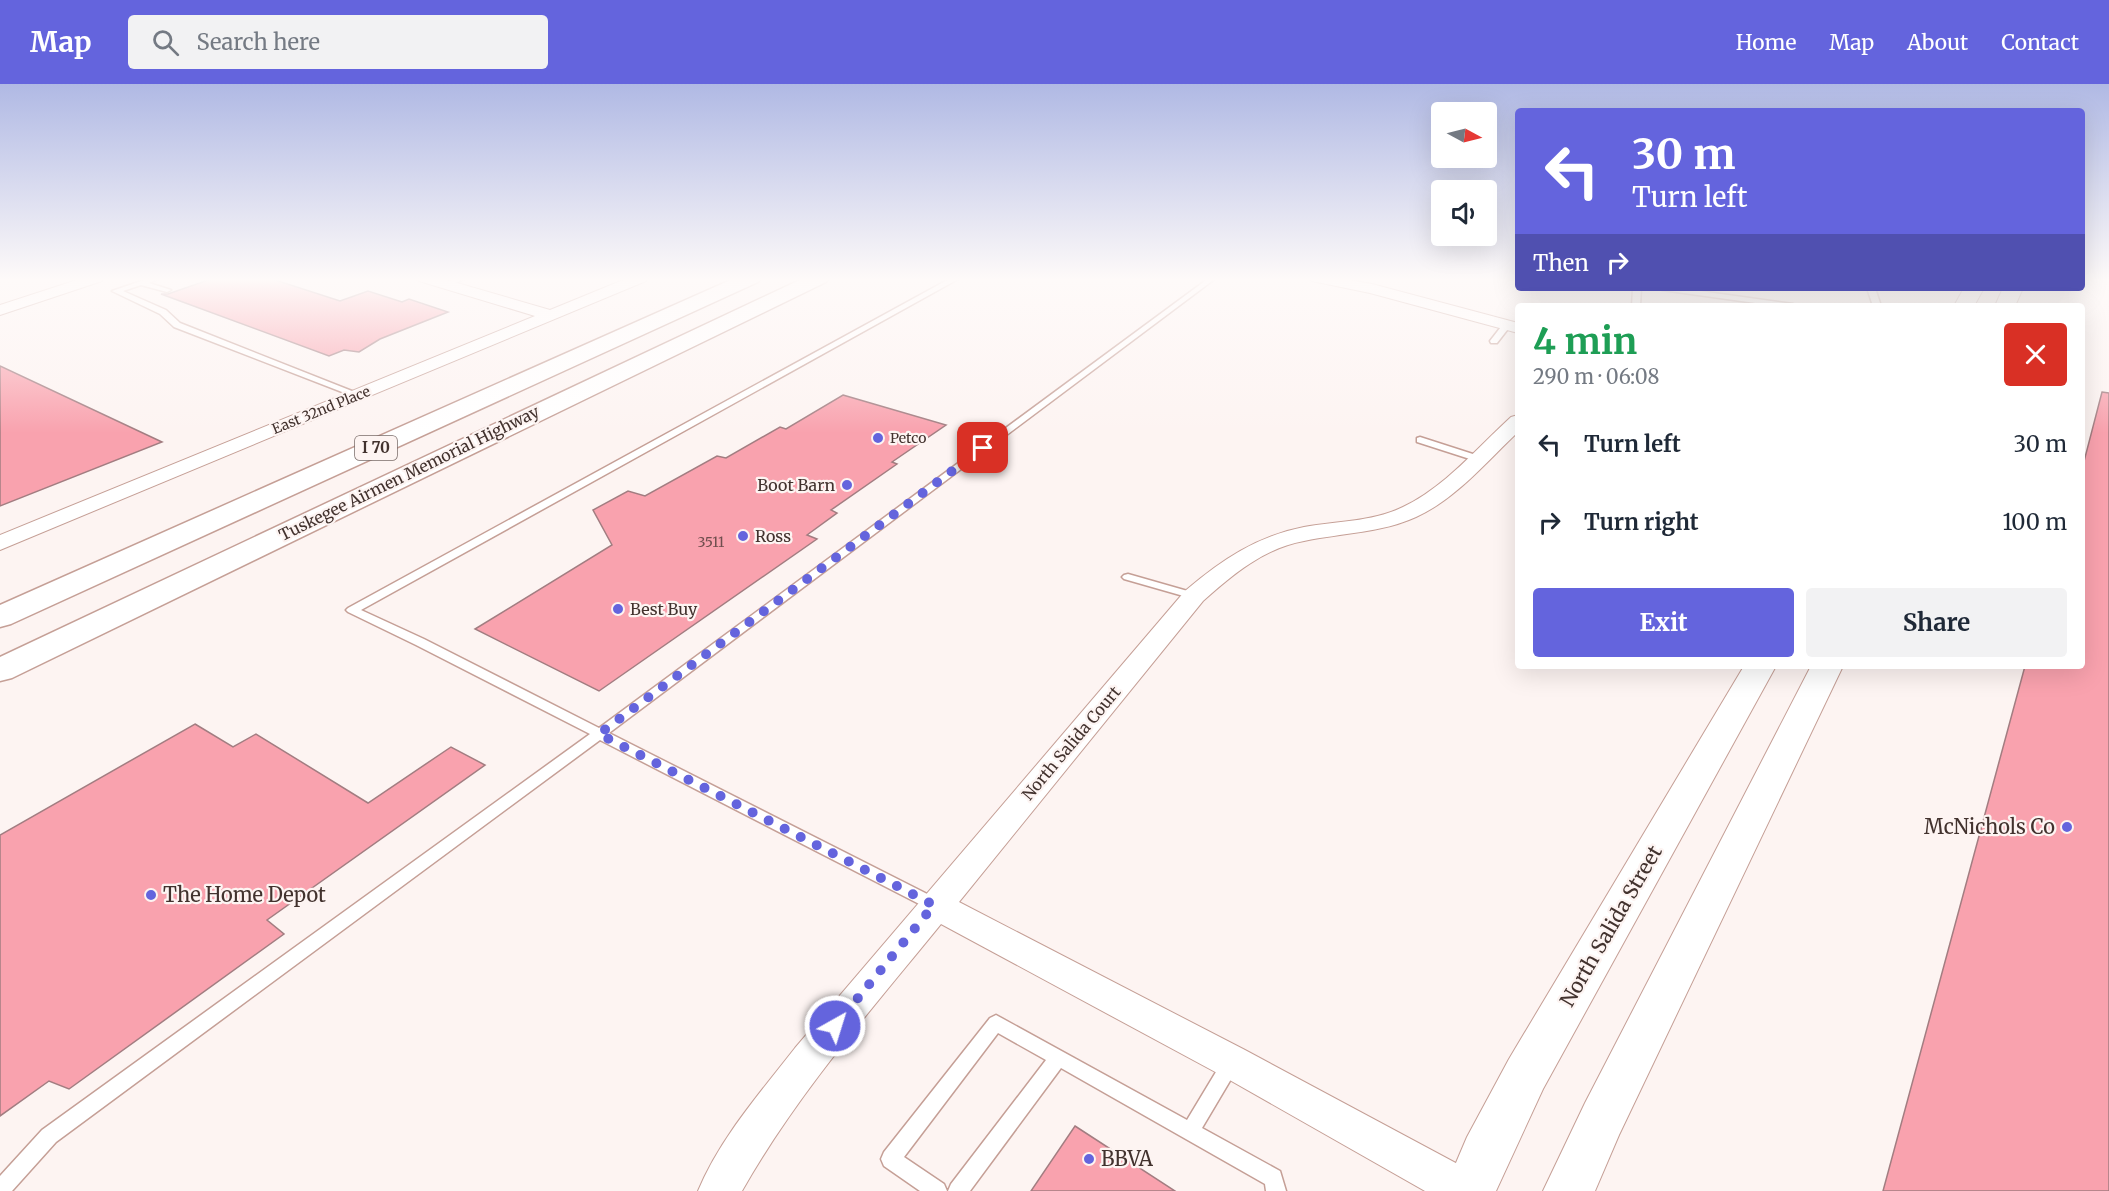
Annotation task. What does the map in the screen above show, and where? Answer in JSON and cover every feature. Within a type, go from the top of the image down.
[{"type":"highway","name":"Tuskegee Airmen Memorial Highway","points":[[0,617],[637,330]]},
{"type":"highway","name":"Tuskegee Airmen Memorial Highway","points":[[0,670],[711,330]]},
{"type":"street","name":"East 32nd Place","points":[[0,543],[515,330]]},
{"type":"street","name":"North Salida Court","points":[[719,1191],[751,1137],[808,1060],[934,905],[1194,596],[1219,573],[1258,548],[1300,535],[1366,524],[1409,512],[1443,489],[1515,424]]},
{"type":"street","name":"North Salida Street","points":[[1470,1191],[1485,1154],[1526,1074],[1758,669]]},
{"type":"street","points":[[1569,1191],[1602,1119],[1826,669]]},
{"type":"street","points":[[934,905],[1232,1062],[1465,1191]]},
{"type":"lane","points":[[189,330],[358,395]]},
{"type":"lane","points":[[862,330],[352,610],[934,905]]},
{"type":"lane","points":[[0,1190],[49,1136],[599,734],[1143,330]]},
{"type":"lane","points":[[1494,341],[1509,330]]},
{"type":"lane","points":[[1420,440],[1476,458]]},
{"type":"lane","points":[[1128,577],[1194,596]]},
{"type":"lane","points":[[937,1191],[891,1159],[996,1023],[1273,1178],[1276,1191]]},
{"type":"lane","points":[[958,1191],[1058,1058]]},
{"type":"lane","points":[[1190,1131],[1232,1062]]},
{"type":"building","points":[[258,330],[404,330],[380,339],[359,352],[344,350],[329,356]]},
{"type":"building","points":[[0,366],[162,442],[0,506]]},
{"type":"building","points":[[2102,392],[2109,393],[2109,1191],[1883,1191],[2024,669],[2085,669],[2085,457]]},
{"type":"building","points":[[843,395],[946,425],[892,462],[897,464],[831,510],[837,513],[807,535],[817,539],[599,691],[475,629],[612,545],[593,510],[628,491],[645,496],[717,456],[726,458],[780,427],[786,429]]},
{"type":"building","name":"The Home Depot","points":[[195,724],[233,747],[256,734],[368,803],[451,747],[485,765],[267,920],[284,934],[69,1089],[49,1081],[0,1116],[0,835]]},
{"type":"building","name":"BBVA","points":[[1075,1126],[1175,1191],[1031,1191]]},
{"type":"place","name":"Petco","points":[[878,438]]},
{"type":"place","name":"Boot Barn","points":[[847,485]]},
{"type":"place","name":"Ross","points":[[743,536]]},
{"type":"place","name":"Best Buy","points":[[618,609]]},
{"type":"place","name":"McNichols Co","points":[[2067,827]]},
{"type":"place","name":"The Home Depot","points":[[151,895]]},
{"type":"place","name":"BBVA","points":[[1089,1159]]},
{"type":"route","points":[[835,1026],[934,905],[599,734],[983,448]]}]
